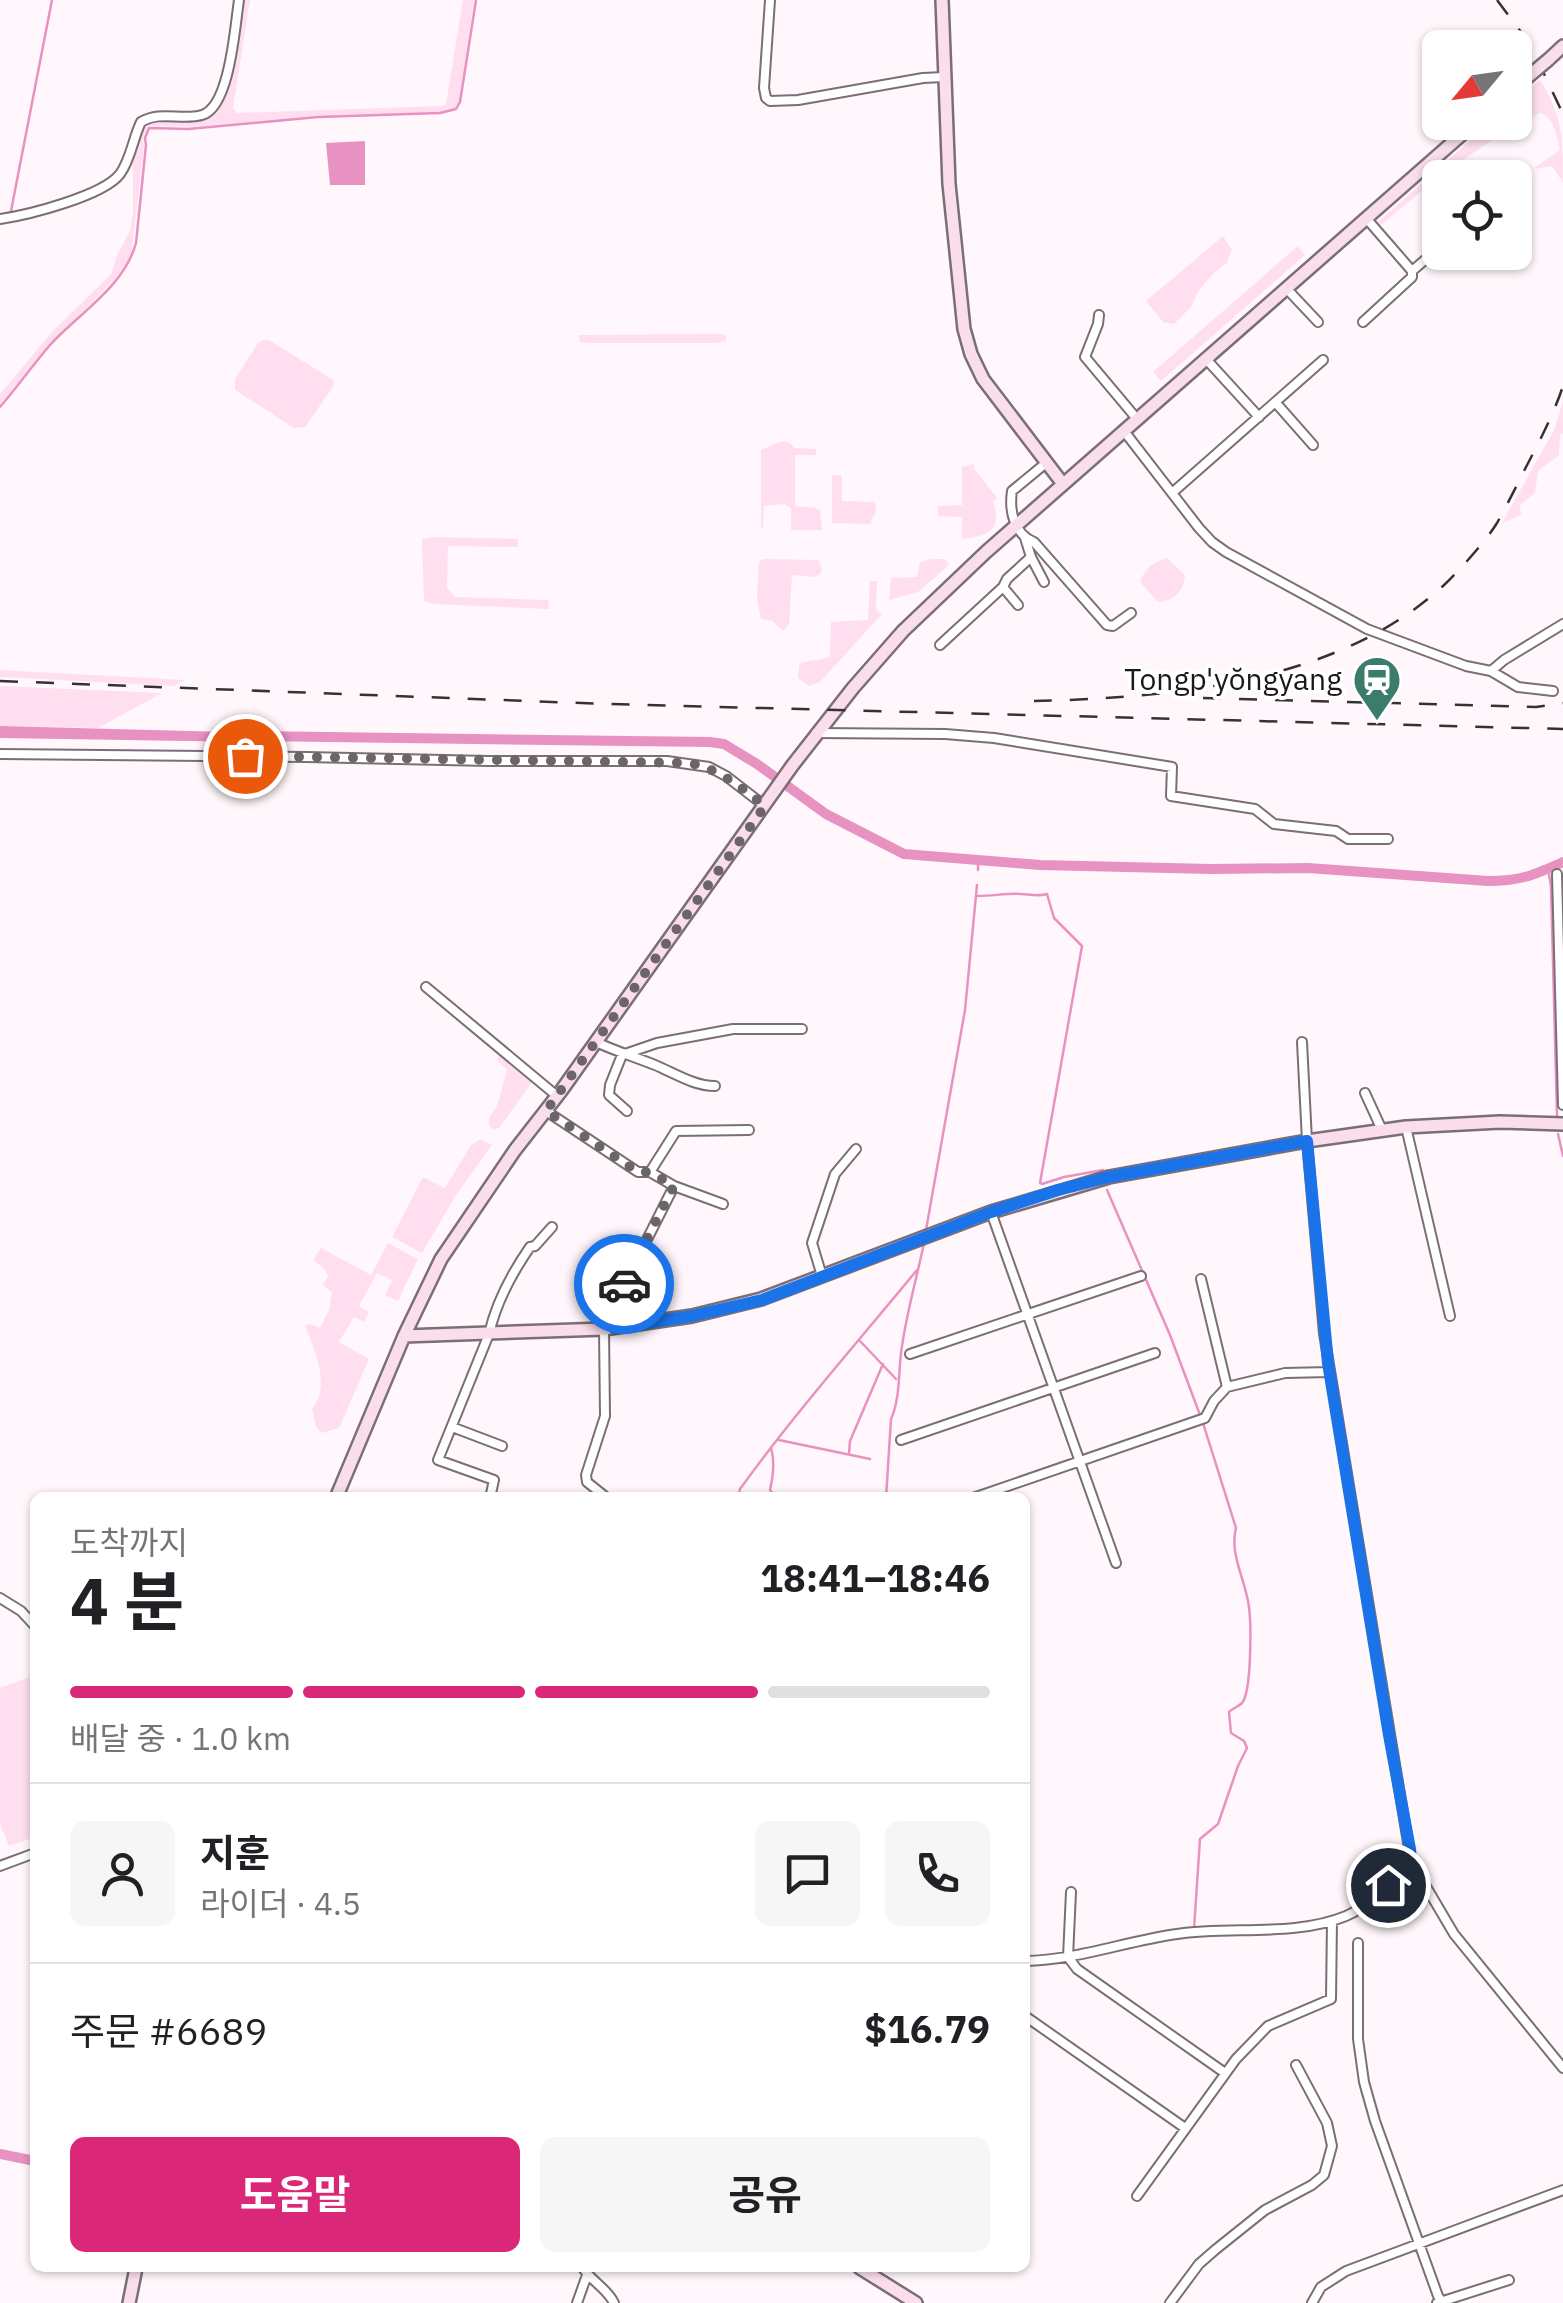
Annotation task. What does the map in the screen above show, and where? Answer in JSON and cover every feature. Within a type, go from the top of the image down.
[{"type":"main road","points":[[942,0],[949,184],[964,329],[982,379],[1063,484]]},
{"type":"main road","points":[[1532,73],[1563,46]]},
{"type":"main road","points":[[339,1492],[440,1259],[792,766],[867,670],[986,552],[1455,140]]},
{"type":"main road","points":[[404,1336],[609,1329],[722,1310],[762,1300],[991,1212],[1109,1177],[1406,1127],[1500,1122],[1563,1124]]},
{"type":"main road","points":[[128,2303],[135,2272]]},
{"type":"main road","points":[[866,2272],[916,2303]]},
{"type":"street","points":[[0,219],[84,196],[109,184],[124,168],[141,122],[150,117],[197,116],[212,110],[224,86],[239,0]]},
{"type":"street","points":[[770,0],[764,88],[770,102],[944,77]]},
{"type":"street","points":[[1363,322],[1412,277],[1412,271],[1366,218]]},
{"type":"street","points":[[1412,271],[1422,263]]},
{"type":"street","points":[[1286,288],[1318,322]]},
{"type":"street","points":[[1099,315],[1085,357],[1137,419]]},
{"type":"street","points":[[1206,359],[1259,418]]},
{"type":"street","points":[[1172,493],[1323,360]]},
{"type":"street","points":[[1276,403],[1313,445]]},
{"type":"street","points":[[1124,431],[1200,528],[1226,552],[1367,629],[1466,666],[1491,671],[1518,687],[1553,691]]},
{"type":"street","points":[[1044,582],[1010,506],[1012,491],[1046,463]]},
{"type":"street","points":[[1024,538],[1034,542],[1107,625],[1113,626],[1130,613]]},
{"type":"street","points":[[940,645],[1031,557]]},
{"type":"street","points":[[1003,586],[1018,605]]},
{"type":"street","points":[[1491,671],[1563,624]]},
{"type":"street","points":[[816,733],[994,738],[1172,767],[1172,796],[1255,810],[1274,824],[1336,831],[1348,839],[1388,839]]},
{"type":"street","points":[[0,754],[667,761],[708,767],[769,800]]},
{"type":"street","points":[[1557,874],[1563,1106]]},
{"type":"street","points":[[426,987],[557,1096]]},
{"type":"street","points":[[627,1112],[610,1095],[622,1055],[657,1043],[733,1029],[802,1029]]},
{"type":"street","points":[[596,1042],[702,1086],[715,1086]]},
{"type":"street","points":[[1302,1042],[1307,1141],[1330,1372],[1411,1862],[1454,1934],[1563,2068]]},
{"type":"street","points":[[1365,1092],[1382,1130]]},
{"type":"street","points":[[546,1111],[638,1172],[650,1172],[674,1186],[723,1204]]},
{"type":"street","points":[[1406,1127],[1450,1316]]},
{"type":"street","points":[[650,1172],[676,1131],[750,1130]]},
{"type":"street","points":[[822,1276],[812,1243],[835,1174],[856,1150]]},
{"type":"street","points":[[600,1492],[587,1482],[586,1475],[605,1416],[609,1329],[617,1300],[674,1186]]},
{"type":"street","points":[[991,1212],[1116,1563]]},
{"type":"street","points":[[491,1492],[494,1480],[438,1460],[515,1268],[530,1246],[535,1246],[552,1227]]},
{"type":"street","points":[[910,1354],[1141,1276]]},
{"type":"street","points":[[1201,1279],[1227,1386]]},
{"type":"street","points":[[901,1440],[1155,1352]]},
{"type":"street","points":[[990,1492],[1206,1418],[1227,1386],[1286,1373],[1330,1372]]},
{"type":"street","points":[[452,1428],[502,1446]]},
{"type":"street","points":[[0,1598],[30,1620]]},
{"type":"street","points":[[0,1866],[30,1855]]},
{"type":"street","points":[[1030,1962],[1182,1933],[1306,1927],[1332,1921],[1358,1910],[1411,1862]]},
{"type":"street","points":[[1071,1892],[1068,1957],[1076,1970],[1225,2074]]},
{"type":"street","points":[[1137,2196],[1236,2058],[1268,2026],[1331,2000],[1332,1921]]},
{"type":"street","points":[[1358,1944],[1358,2039],[1364,2082],[1380,2138],[1438,2296],[1441,2302],[1510,2280]]},
{"type":"street","points":[[1030,2020],[1184,2128]]},
{"type":"street","points":[[1170,2303],[1199,2264],[1215,2250],[1265,2210],[1312,2186],[1324,2175],[1332,2146],[1327,2123],[1296,2065]]},
{"type":"street","points":[[1312,2303],[1321,2287],[1346,2271],[1563,2190]]},
{"type":"street","points":[[577,2303],[585,2272]]},
{"type":"street","points":[[586,2272],[614,2303]]},
{"type":"shaded area","points":[[241,0],[250,0],[233,108],[237,113],[446,104],[463,0],[474,0],[459,102],[456,108],[440,112],[148,126],[143,138],[131,257],[0,404],[0,394],[52,332],[111,274],[130,231],[133,163],[129,161],[141,130],[156,120],[204,120],[221,103]]},
{"type":"shaded area","points":[[1540,80],[1553,106],[1560,129],[1563,183],[1552,166],[1533,169],[1560,150],[1549,119],[1540,113],[1532,117],[1532,86]]},
{"type":"shaded area","points":[[1471,140],[1492,140],[1463,160],[1448,160]]},
{"type":"shaded area","points":[[365,141],[365,185],[330,185],[326,143]]},
{"type":"shaded area","points":[[1422,183],[1422,191],[1381,225],[1378,222]]},
{"type":"shaded area","points":[[1223,236],[1232,250],[1227,263],[1199,290],[1191,307],[1174,324],[1163,322],[1146,301]]},
{"type":"shaded area","points":[[1298,246],[1305,255],[1161,381],[1153,372]]},
{"type":"shaded area","points":[[579,335],[726,335],[726,341],[587,343],[580,342]]},
{"type":"shaded area","points":[[263,340],[333,380],[333,387],[305,427],[294,428],[235,390],[235,379]]},
{"type":"shaded area","points":[[1563,401],[1559,455],[1538,471],[1535,493],[1520,505],[1521,515],[1502,523],[1555,428]]},
{"type":"shaded area","points":[[782,441],[794,448],[816,449],[816,455],[795,455],[795,506],[820,510],[822,530],[791,530],[791,508],[784,504],[764,506],[761,528],[761,450]]},
{"type":"shaded area","points":[[974,464],[997,498],[993,501],[996,519],[986,533],[962,539],[962,517],[938,516],[938,506],[962,505],[962,467]]},
{"type":"shaded area","points":[[832,475],[842,476],[842,501],[875,502],[870,524],[832,523]]},
{"type":"shaded area","points":[[422,539],[518,539],[518,547],[448,546],[447,588],[455,597],[548,600],[549,609],[424,601]]},
{"type":"shaded area","points":[[1167,558],[1185,575],[1184,581],[1173,597],[1158,602],[1140,582],[1150,566]]},
{"type":"shaded area","points":[[945,559],[949,565],[918,592],[889,600],[891,578],[917,577],[920,562]]},
{"type":"shaded area","points":[[818,560],[822,569],[814,577],[792,575],[789,624],[783,631],[773,621],[761,619],[757,599],[759,562]]},
{"type":"shaded area","points":[[870,581],[877,581],[876,610],[882,614],[820,682],[809,686],[798,678],[799,665],[830,656],[831,622],[868,620]]},
{"type":"shaded area","points":[[0,670],[185,680],[174,686],[0,677]]},
{"type":"shaded area","points":[[0,686],[162,693],[98,728],[0,726]]},
{"type":"shaded area","points":[[0,726],[265,733],[250,742],[0,738]]},
{"type":"shaded area","points":[[500,1054],[532,1082],[499,1128],[493,1130],[489,1118],[497,1106],[507,1070],[497,1060]]},
{"type":"shaded area","points":[[481,1139],[492,1145],[456,1195],[422,1253],[392,1237],[423,1177],[445,1188],[471,1145]]},
{"type":"shaded area","points":[[388,1243],[418,1259],[398,1301],[385,1295],[392,1280],[377,1273],[359,1306],[369,1312],[364,1322],[354,1317],[339,1342],[369,1359],[339,1428],[322,1433],[316,1427],[312,1409],[318,1400],[321,1379],[305,1326],[320,1328],[332,1292],[323,1285],[328,1276],[325,1269],[313,1260],[321,1248],[371,1275]]},
{"type":"shaded area","points":[[30,1677],[30,1839],[9,1846],[0,1824],[0,1688]]},
{"type":"waterway","points":[[11,211],[52,0]]},
{"type":"waterway","points":[[0,407],[50,345],[111,286],[130,259],[136,243],[149,128],[188,129],[456,109],[476,0]]},
{"type":"waterway","points":[[246,736],[724,744],[826,814],[904,854],[1040,865],[1308,868],[1488,881],[1527,876],[1563,862]]},
{"type":"waterway","points":[[978,861],[978,870]]},
{"type":"waterway","points":[[1548,869],[1557,1116]]},
{"type":"waterway","points":[[926,1230],[965,1010],[977,885]]},
{"type":"waterway","points":[[978,896],[1047,894],[1054,918],[1082,946],[1040,1183],[1103,1170]]},
{"type":"waterway","points":[[1558,1134],[1563,1156]]},
{"type":"waterway","points":[[1107,1190],[1170,1335],[1203,1423],[1236,1528],[1236,1558],[1249,1607],[1248,1685],[1242,1703],[1229,1712],[1231,1733],[1244,1741],[1247,1748],[1218,1824],[1200,1839],[1194,1929]]},
{"type":"waterway","points":[[886,1492],[891,1419],[904,1333],[924,1243]]},
{"type":"waterway","points":[[739,1492],[782,1433],[917,1270]]},
{"type":"waterway","points":[[860,1341],[896,1379]]},
{"type":"waterway","points":[[849,1454],[850,1441],[883,1364]]},
{"type":"waterway","points":[[779,1440],[870,1459]]},
{"type":"waterway","points":[[771,1448],[772,1492]]},
{"type":"waterway","points":[[0,2154],[30,2160]]},
{"type":"railway","points":[[1497,0],[1530,44],[1563,114]]},
{"type":"railway","points":[[1034,701],[1141,695],[1250,679],[1354,644],[1401,619],[1443,586],[1492,530],[1541,439],[1563,386]]},
{"type":"railway","points":[[0,681],[607,704],[1563,729]]},
{"type":"railway","points":[[1203,698],[1536,707],[1563,703]]},
{"type":"way so far","points":[[245,756],[690,763],[726,776],[765,806],[546,1111],[638,1172],[650,1172],[674,1186],[624,1284]]},
{"type":"place","name":"Tongp'yŏngyang","points":[[1377,722]]},
{"type":"route","points":[[624,1284],[617,1300],[614,1328],[722,1310],[762,1300],[1058,1190],[1307,1141],[1328,1363],[1410,1849],[1411,1862],[1388,1885]]}]
